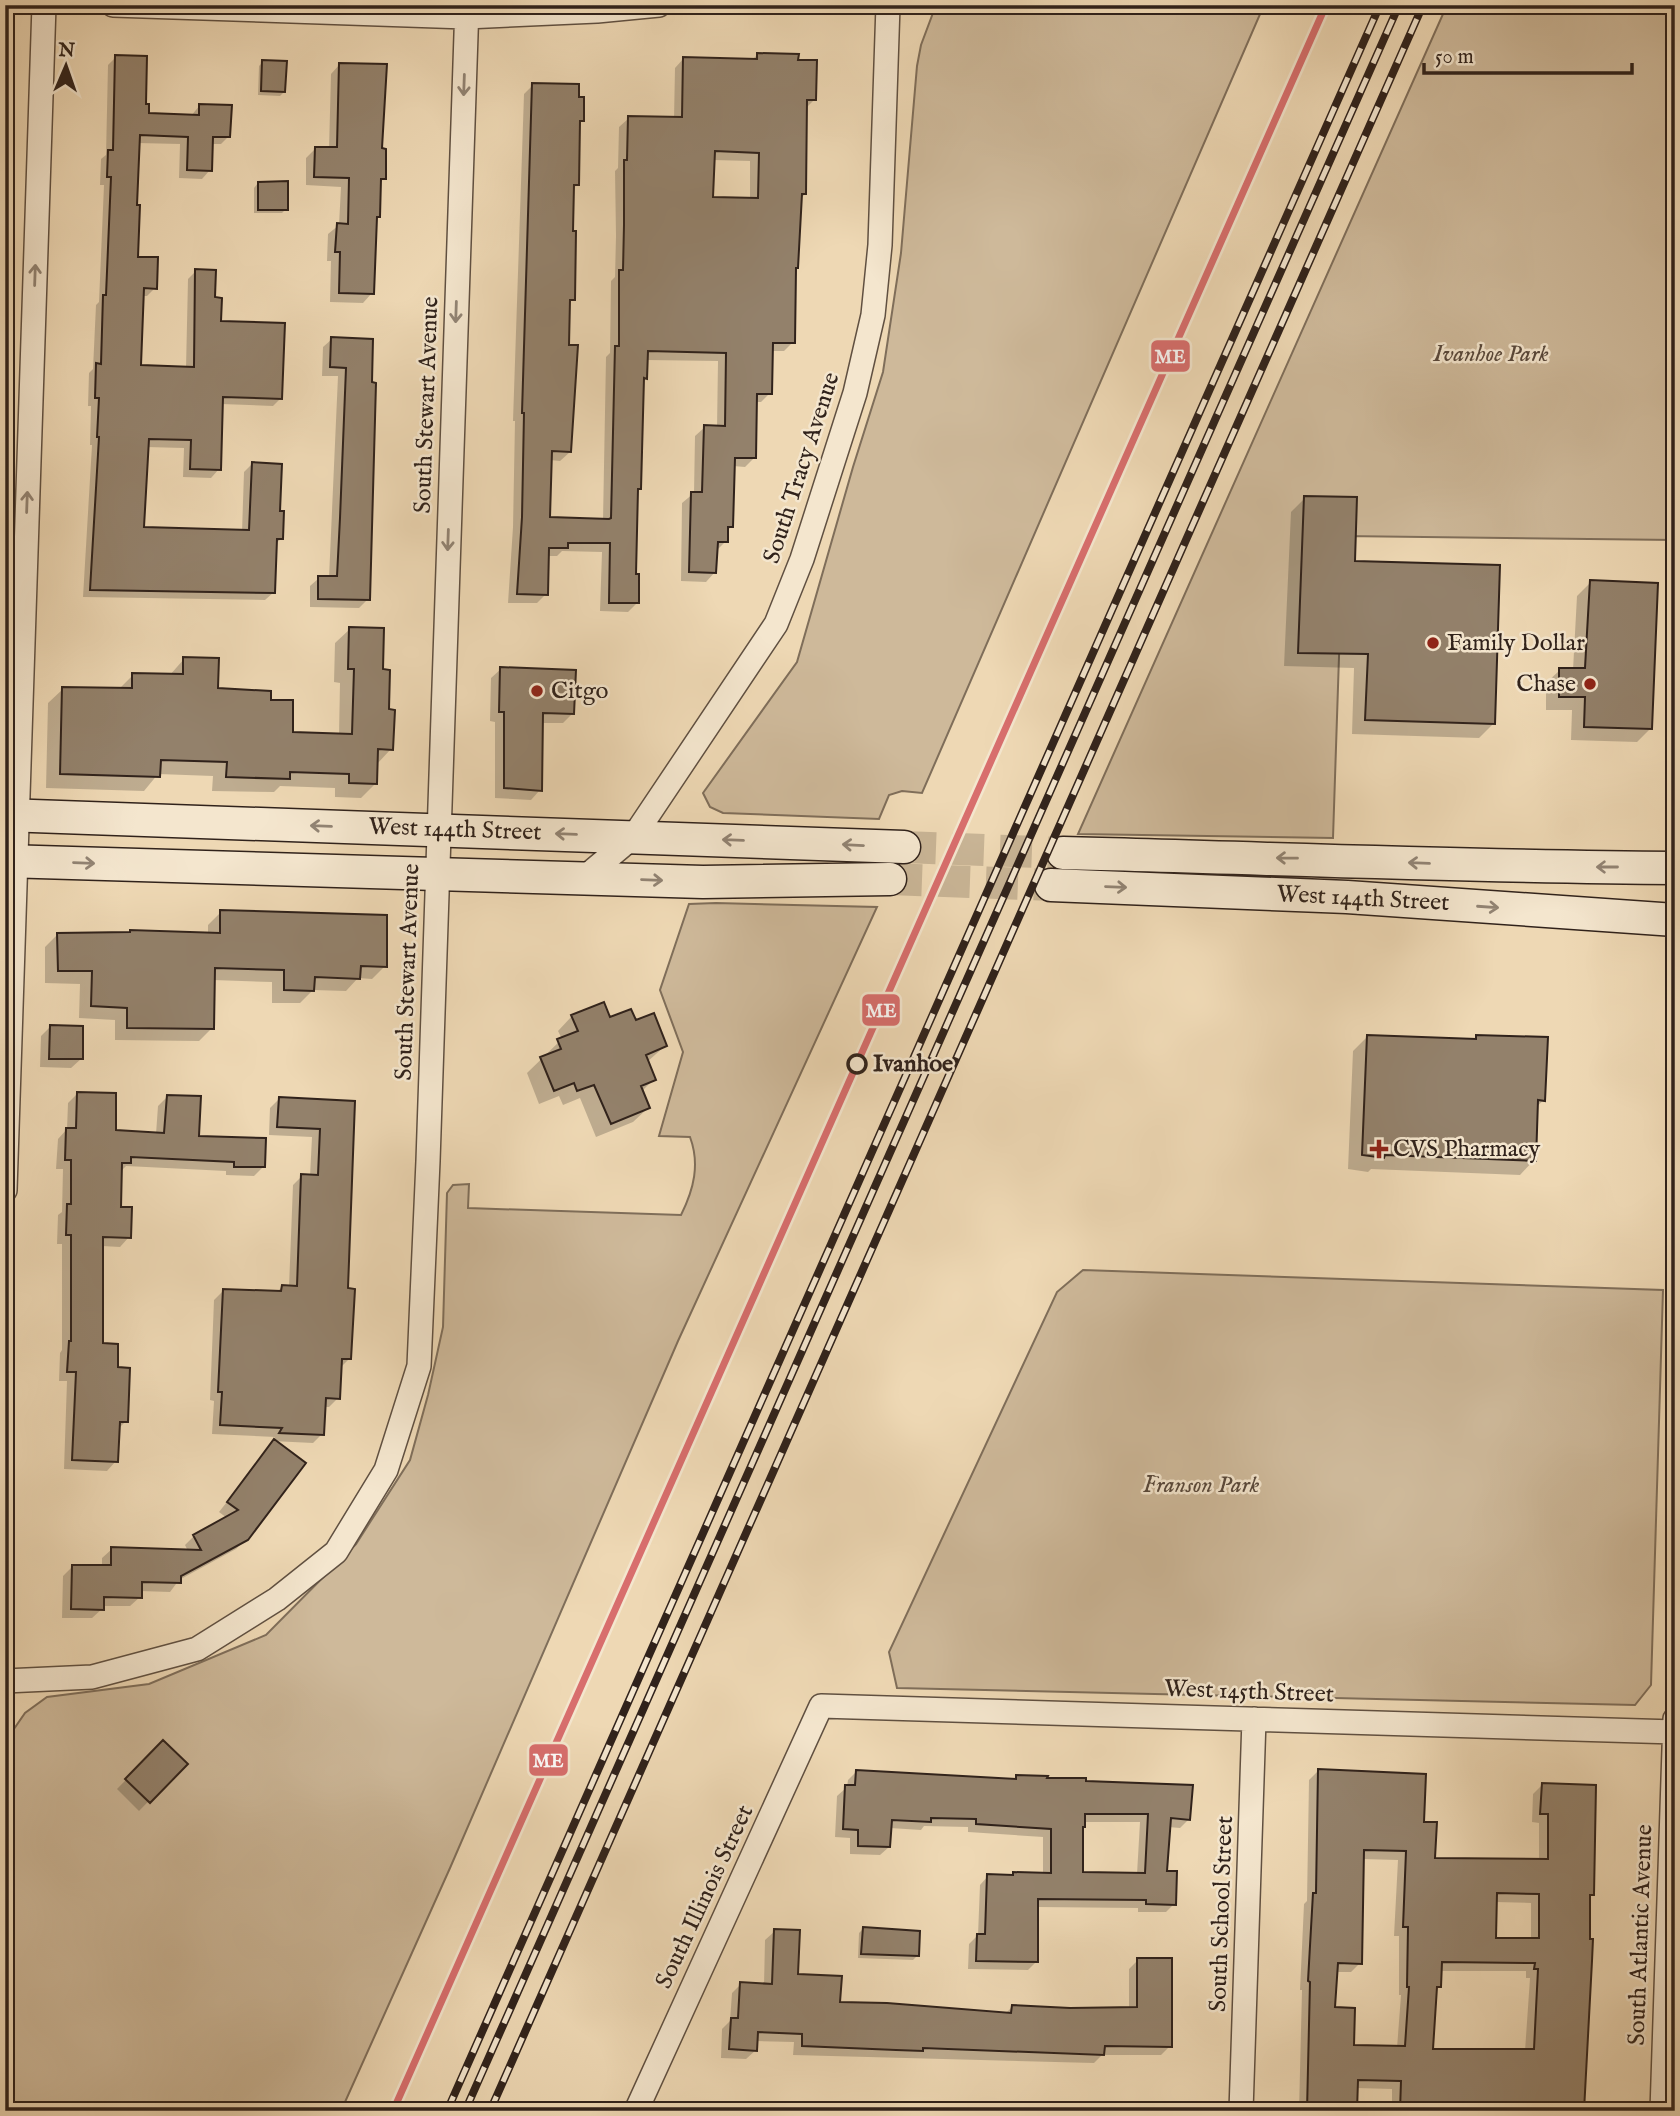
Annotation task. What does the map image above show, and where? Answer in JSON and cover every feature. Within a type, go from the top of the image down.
[{"type":"street","points":[[5,1190],[11,815],[44,5]]},
{"type":"street","points":[[113,5],[466,11],[597,11],[659,5]]},
{"type":"street","name":"South Tracy Avenue","points":[[583,878],[634,836],[776,624],[802,559],[855,393],[873,315],[880,246],[888,5]]},
{"type":"street","name":"South Stewart Avenue","points":[[5,1681],[92,1677],[197,1649],[277,1599],[336,1552],[386,1470],[419,1366],[429,1149],[466,11]]},
{"type":"street","name":"West 144th Street","points":[[11,815],[904,847]]},
{"type":"street","name":"West 144th Street","points":[[1063,853],[1527,867],[1675,868]]},
{"type":"street","points":[[1347,897],[1356,860]]},
{"type":"street","name":"West 144th Street","points":[[11,861],[703,882],[890,879]]},
{"type":"street","name":"West 144th Street","points":[[1051,885],[1347,897],[1675,920]]},
{"type":"street","name":"West 145th Street","points":[[821,1706],[1674,1732]]},
{"type":"street","name":"South Illinois Street","points":[[636,2111],[821,1706]]},
{"type":"street","name":"South School Street","points":[[1241,2111],[1254,1719]]},
{"type":"street","name":"South Atlantic Avenue","points":[[1662,2111],[1675,1719]]},
{"type":"green space","points":[[936,5],[1264,5],[922,793],[902,791],[889,795],[879,819],[723,813],[710,807],[703,793],[797,662],[883,372],[901,253],[917,66],[921,45]]},
{"type":"green space","name":"Ivanhoe Park","points":[[1447,5],[1675,5],[1675,540],[1343,536],[1333,838],[1078,834]]},
{"type":"green space","points":[[689,904],[877,907],[678,1341],[450,1868],[341,2111],[5,2111],[7,1739],[25,1713],[47,1697],[149,1684],[266,1635],[356,1544],[410,1460],[428,1395],[443,1327],[447,1193],[453,1185],[469,1184],[468,1208],[681,1215],[692,1186],[695,1157],[690,1137],[659,1136],[683,1052],[660,990]]},
{"type":"green space","name":"Franson Park","points":[[1083,1270],[1663,1290],[1651,1685],[1635,1705],[897,1688],[889,1652],[1057,1292]]},
{"type":"building","points":[[757,53],[799,54],[798,60],[817,60],[816,100],[807,100],[806,194],[802,194],[796,268],[795,343],[773,343],[772,394],[757,394],[756,458],[735,458],[733,527],[728,527],[728,542],[718,542],[716,573],[689,572],[691,492],[702,492],[704,425],[725,426],[726,353],[648,351],[647,379],[644,378],[641,489],[638,489],[636,574],[639,574],[639,603],[609,603],[610,543],[568,543],[568,548],[549,548],[548,595],[517,594],[522,517],[522,413],[532,83],[579,84],[579,97],[584,97],[584,121],[580,121],[579,185],[574,185],[575,300],[570,300],[569,345],[578,345],[571,452],[552,451],[550,517],[609,519],[615,346],[619,346],[619,270],[623,270],[624,160],[627,160],[628,116],[682,117],[683,57],[757,59]],"holes":[[[715,151],[759,153],[758,198],[713,197]]]},
{"type":"building","points":[[115,55],[147,56],[146,104],[149,104],[149,113],[199,115],[199,104],[232,105],[230,137],[213,137],[212,171],[187,170],[188,137],[140,135],[138,257],[158,257],[157,289],[144,288],[141,365],[194,367],[195,269],[216,270],[215,297],[222,298],[221,321],[285,323],[282,399],[223,397],[221,470],[190,469],[191,440],[149,439],[144,527],[249,530],[252,462],[282,464],[280,511],[284,511],[283,539],[277,539],[275,593],[90,590],[99,437],[99,398],[95,398],[96,363],[101,364],[103,295],[106,295],[111,177],[107,177],[108,150],[113,150]]},
{"type":"building","points":[[262,60],[287,61],[285,92],[261,91]]},
{"type":"building","points":[[339,63],[387,64],[382,148],[386,149],[386,179],[381,179],[380,217],[377,217],[374,294],[339,293],[340,252],[335,252],[337,223],[348,224],[349,178],[314,177],[315,147],[337,147]]},
{"type":"building","points":[[288,181],[288,210],[258,210],[258,182]]},
{"type":"building","points":[[331,337],[373,339],[372,382],[376,383],[370,600],[318,599],[318,576],[337,576],[340,518],[346,368],[330,367]]},
{"type":"building","name":"Family Dollar","points":[[1304,496],[1357,497],[1355,561],[1500,565],[1495,724],[1365,720],[1368,654],[1298,653]]},
{"type":"building","points":[[1590,580],[1658,583],[1652,729],[1584,727],[1585,697],[1559,697],[1559,668],[1585,668]]},
{"type":"building","points":[[349,627],[384,628],[383,669],[390,670],[389,709],[395,710],[393,750],[378,749],[377,784],[349,783],[349,774],[290,772],[290,779],[226,777],[227,762],[161,760],[160,777],[60,774],[62,687],[132,688],[132,673],[183,674],[183,657],[219,658],[218,688],[271,691],[271,700],[293,700],[293,732],[352,734],[354,669],[348,669]]},
{"type":"building","points":[[500,667],[576,670],[574,714],[543,713],[542,791],[504,788],[504,712],[499,712]]},
{"type":"building","points":[[220,910],[387,915],[387,967],[361,966],[360,979],[315,977],[314,991],[284,990],[284,970],[215,968],[214,1029],[127,1028],[127,1008],[91,1006],[92,971],[58,971],[57,933],[130,930],[220,933]]},
{"type":"building","points":[[604,1002],[610,1017],[631,1009],[636,1020],[654,1013],[667,1046],[646,1055],[656,1080],[641,1086],[650,1108],[611,1124],[594,1085],[577,1091],[574,1083],[554,1091],[540,1057],[561,1049],[557,1039],[578,1031],[571,1015]]},
{"type":"building","points":[[50,1025],[83,1026],[83,1059],[49,1059]]},
{"type":"building","name":"CVS Pharmacy","points":[[1367,1035],[1476,1039],[1476,1035],[1548,1037],[1545,1101],[1538,1100],[1536,1161],[1385,1155],[1384,1158],[1362,1155]]},
{"type":"building","points":[[77,1092],[116,1093],[116,1130],[164,1133],[167,1095],[201,1096],[199,1136],[266,1138],[265,1167],[234,1167],[234,1162],[131,1157],[131,1163],[122,1163],[121,1207],[132,1207],[131,1238],[103,1237],[103,1343],[118,1344],[118,1367],[130,1368],[128,1422],[120,1422],[118,1462],[72,1460],[76,1372],[67,1372],[71,1341],[71,1235],[66,1235],[67,1204],[71,1204],[71,1160],[65,1160],[66,1128],[76,1128]]},
{"type":"building","points":[[279,1097],[355,1101],[348,1288],[355,1289],[351,1359],[342,1359],[340,1399],[326,1398],[324,1435],[279,1433],[282,1428],[220,1425],[222,1392],[218,1392],[223,1289],[281,1291],[282,1285],[297,1286],[301,1174],[318,1175],[320,1129],[277,1127]]},
{"type":"building","points":[[274,1439],[306,1463],[248,1540],[181,1576],[181,1583],[142,1582],[142,1598],[104,1597],[104,1610],[71,1609],[72,1565],[111,1565],[111,1547],[201,1550],[193,1535],[238,1510],[227,1502]]},
{"type":"building","points":[[163,1740],[188,1764],[150,1803],[125,1779]]},
{"type":"building","points":[[1318,1769],[1426,1774],[1424,1822],[1437,1822],[1435,1858],[1548,1859],[1548,1814],[1540,1814],[1542,1783],[1596,1785],[1594,1895],[1590,1895],[1590,1939],[1593,1939],[1584,2111],[1400,2111],[1401,2081],[1358,2080],[1357,2111],[1307,2111],[1308,1981],[1313,1893],[1316,1893]],"holes":[[[1364,1850],[1406,1851],[1403,1927],[1408,1927],[1409,1987],[1405,2046],[1354,2045],[1355,2008],[1335,2007],[1338,1963],[1362,1964]],[[1497,1893],[1539,1894],[1539,1938],[1496,1938]],[[1442,1962],[1535,1963],[1534,1969],[1538,1969],[1534,2049],[1433,2049],[1437,1987],[1441,1987]]]},
{"type":"building","points":[[856,1770],[1016,1779],[1016,1775],[1048,1776],[1047,1778],[1086,1778],[1086,1781],[1193,1785],[1190,1820],[1171,1818],[1167,1871],[1177,1871],[1176,1905],[1146,1904],[1146,1900],[1038,1899],[1038,1962],[976,1961],[977,1934],[985,1934],[987,1874],[1051,1873],[1051,1829],[976,1824],[976,1819],[931,1818],[931,1822],[892,1820],[890,1847],[858,1846],[858,1830],[843,1829],[845,1785],[855,1785]],"holes":[[[1085,1814],[1148,1814],[1145,1873],[1083,1872]]]},
{"type":"building","points":[[863,1927],[920,1931],[919,1956],[861,1954]]},
{"type":"building","points":[[774,1929],[800,1930],[798,1974],[842,1976],[840,2002],[1011,2013],[1012,2005],[1137,2007],[1137,1958],[1172,1958],[1172,2047],[1105,2046],[1104,2055],[923,2048],[923,2051],[802,2046],[802,2034],[758,2032],[757,2051],[729,2049],[731,2018],[738,2018],[740,1982],[772,1984]]},
{"type":"tunnel","points":[[904,847],[1063,853]]},
{"type":"tunnel","points":[[890,879],[1051,885]]},
{"type":"railway","points":[[447,2111],[1380,5]]},
{"type":"railway","points":[[465,2111],[1399,5]]},
{"type":"railway","points":[[490,2111],[1423,5]]},
{"type":"transit line","name":"ME","points":[[393,2111],[1326,5]]},
{"type":"place","name":"Family Dollar","points":[[1433,643]]},
{"type":"place","name":"Chase","points":[[1590,684]]},
{"type":"place","name":"Citgo","points":[[537,691]]},
{"type":"place","name":"Ivanhoe","points":[[857,1064]]},
{"type":"place","name":"CVS Pharmacy","points":[[1379,1149]]}]
